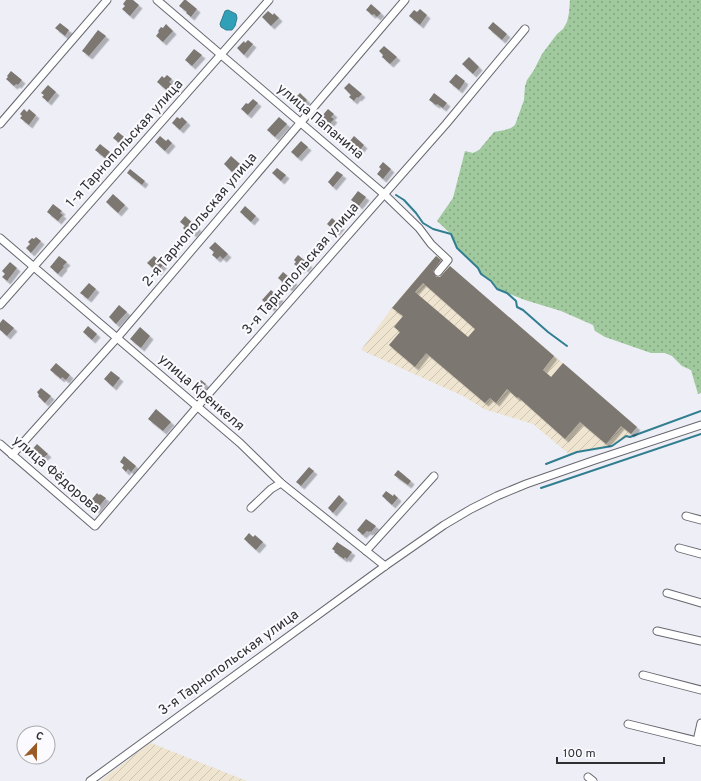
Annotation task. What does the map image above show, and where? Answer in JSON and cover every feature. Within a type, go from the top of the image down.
[{"type":"street","points":[[0,124],[107,0]]},
{"type":"street","name":"улица Папанина","points":[[156,0],[384,194],[419,228],[431,244],[448,260],[438,272]]},
{"type":"street","name":"1-я Тарнопольская улица","points":[[0,305],[269,0]]},
{"type":"street","name":"2-я Тарнопольская улица","points":[[12,454],[117,338],[405,0]]},
{"type":"street","name":"3-я Тарнопольская улица","points":[[95,526],[197,407],[450,119],[525,29]]},
{"type":"street","name":"улица Кренкеля","points":[[0,238],[240,443],[281,483],[385,566]]},
{"type":"street","name":"3-я Тарнопольская улица","points":[[90,781],[385,566],[444,525],[471,509],[526,484],[701,425]]},
{"type":"street","name":"улица Фёдорова","points":[[0,444],[95,526]]},
{"type":"street","points":[[366,551],[434,476]]},
{"type":"street","points":[[251,508],[271,488],[281,483]]},
{"type":"street","points":[[686,516],[701,520]]},
{"type":"street","points":[[679,548],[701,554]]},
{"type":"street","points":[[667,593],[701,603]]},
{"type":"street","points":[[657,631],[701,641]]},
{"type":"street","points":[[643,674],[701,690]]},
{"type":"street","points":[[628,724],[699,741],[701,723]]},
{"type":"shaded area","points":[[437,255],[637,427],[628,438],[603,447],[569,454],[533,424],[484,409],[463,396],[361,350],[397,301]]},
{"type":"shaded area","points":[[151,743],[247,781],[100,781]]},
{"type":"green space","points":[[570,0],[701,0],[701,393],[698,394],[691,370],[682,366],[672,356],[665,353],[651,353],[605,337],[595,331],[593,325],[561,311],[525,300],[497,289],[491,281],[481,274],[478,268],[457,248],[451,234],[437,221],[453,198],[465,151],[473,153],[479,150],[494,132],[511,128],[515,125],[524,100],[527,80],[542,54],[567,22]]},
{"type":"water","points":[[228,10],[236,14],[237,18],[235,26],[232,30],[226,30],[221,27],[220,24],[225,11]]},
{"type":"building","points":[[126,0],[133,0],[139,5],[130,16],[122,9],[125,6],[123,4]]},
{"type":"building","points":[[184,0],[197,9],[191,17],[179,6]]},
{"type":"building","points":[[371,4],[381,13],[377,17],[366,10]]},
{"type":"building","points":[[420,9],[427,15],[420,25],[409,16],[414,10],[417,12]]},
{"type":"building","points":[[268,11],[273,15],[274,13],[279,18],[271,26],[262,17]]},
{"type":"building","points":[[493,22],[507,34],[502,40],[488,28]]},
{"type":"building","points":[[60,23],[69,30],[65,36],[55,28]]},
{"type":"building","points":[[166,24],[173,31],[163,42],[156,36],[161,27],[163,28]]},
{"type":"building","points":[[98,30],[106,36],[89,56],[82,51]]},
{"type":"building","points":[[248,40],[253,44],[244,55],[237,48],[244,41],[245,43]]},
{"type":"building","points":[[384,46],[397,57],[390,64],[382,57],[383,55],[379,51]]},
{"type":"building","points":[[194,49],[202,55],[192,66],[185,60]]},
{"type":"building","points":[[469,57],[479,67],[473,74],[462,64]]},
{"type":"building","points":[[11,71],[22,80],[18,85],[16,84],[14,86],[6,79]]},
{"type":"building","points":[[456,74],[465,81],[459,90],[449,82]]},
{"type":"building","points":[[167,75],[172,79],[169,82],[175,87],[170,93],[157,82],[162,76],[164,78]]},
{"type":"building","points":[[349,83],[362,94],[354,101],[349,97],[351,95],[344,88]]},
{"type":"building","points":[[48,85],[56,92],[48,102],[42,97],[44,95],[41,93]]},
{"type":"building","points":[[300,93],[307,100],[300,108],[292,101]]},
{"type":"building","points":[[434,93],[447,103],[443,108],[429,100]]},
{"type":"building","points":[[253,99],[258,103],[248,115],[241,109],[246,103],[248,104]]},
{"type":"building","points":[[24,109],[27,112],[29,109],[36,115],[29,125],[20,118],[22,116],[20,114]]},
{"type":"building","points":[[328,109],[334,114],[331,117],[334,119],[328,126],[326,124],[321,129],[315,124]]},
{"type":"building","points":[[177,117],[180,119],[182,117],[187,122],[180,130],[172,123]]},
{"type":"building","points":[[279,117],[287,124],[275,137],[267,130]]},
{"type":"building","points":[[118,132],[128,140],[123,146],[113,138]]},
{"type":"building","points":[[160,136],[166,141],[168,139],[172,143],[165,151],[155,142]]},
{"type":"building","points":[[354,136],[364,145],[355,156],[345,147]]},
{"type":"building","points":[[301,141],[308,147],[298,158],[291,152]]},
{"type":"building","points":[[100,144],[110,152],[105,158],[95,150]]},
{"type":"building","points":[[231,156],[240,164],[232,172],[224,164]]},
{"type":"building","points":[[383,162],[391,169],[383,179],[377,174],[381,169],[379,167]]},
{"type":"building","points":[[277,168],[286,175],[281,181],[272,173]]},
{"type":"building","points":[[130,169],[145,181],[142,185],[127,173]]},
{"type":"building","points":[[337,171],[343,175],[333,187],[328,182]]},
{"type":"building","points":[[358,191],[366,197],[359,206],[351,200]]},
{"type":"building","points":[[113,194],[125,205],[118,213],[106,202]]},
{"type":"building","points":[[53,204],[62,211],[60,213],[63,215],[58,221],[47,212]]},
{"type":"building","points":[[245,206],[256,216],[251,222],[240,212]]},
{"type":"building","points":[[185,216],[198,228],[193,234],[190,231],[188,233],[183,228],[185,226],[180,222]]},
{"type":"building","points":[[332,218],[341,226],[336,232],[327,224]]},
{"type":"building","points":[[36,237],[41,241],[31,253],[26,248],[30,244],[28,242],[32,238],[34,239]]},
{"type":"building","points":[[215,242],[228,254],[223,259],[220,256],[217,259],[212,255],[214,252],[209,248]]},
{"type":"building","points":[[298,255],[309,264],[305,269],[303,267],[301,270],[294,264],[296,262],[294,260]]},
{"type":"building","points":[[59,256],[67,262],[58,274],[50,267]]},
{"type":"building","points":[[154,256],[164,264],[157,272],[147,263]]},
{"type":"building","points":[[436,256],[441,260],[433,271],[435,276],[440,277],[450,266],[554,356],[543,370],[551,377],[563,363],[637,427],[631,434],[621,426],[606,444],[580,422],[565,439],[507,389],[496,403],[490,398],[485,403],[426,353],[415,367],[389,345],[400,332],[394,327],[403,316],[392,308]],"holes":[[[423,283],[475,329],[468,337],[415,292]]]},
{"type":"building","points":[[10,262],[17,268],[7,281],[2,277],[5,274],[2,271]]},
{"type":"building","points":[[283,272],[294,281],[289,288],[278,278]]},
{"type":"building","points":[[89,283],[96,289],[88,299],[80,293]]},
{"type":"building","points":[[271,290],[280,298],[271,308],[262,300]]},
{"type":"building","points":[[119,305],[127,312],[116,324],[109,317]]},
{"type":"building","points":[[3,319],[14,328],[7,336],[0,330],[0,323]]},
{"type":"building","points":[[88,326],[97,334],[92,340],[83,332]]},
{"type":"building","points":[[140,327],[150,336],[141,348],[130,339]]},
{"type":"building","points":[[56,363],[70,375],[66,380],[62,377],[61,379],[50,370]]},
{"type":"building","points":[[111,371],[120,378],[113,387],[104,379]]},
{"type":"building","points":[[201,380],[206,384],[198,394],[193,389]]},
{"type":"building","points":[[41,388],[51,396],[45,403],[38,396],[39,395],[37,392]]},
{"type":"building","points":[[156,409],[171,422],[163,431],[148,419]]},
{"type":"building","points":[[37,444],[48,454],[43,458],[41,456],[38,459],[30,452]]},
{"type":"building","points":[[124,456],[136,466],[131,472],[128,469],[126,472],[122,468],[124,465],[120,462]]},
{"type":"building","points":[[309,467],[314,471],[301,486],[296,482]]},
{"type":"building","points":[[398,470],[411,481],[408,485],[394,475]]},
{"type":"building","points":[[386,491],[393,496],[394,494],[398,498],[392,505],[382,496]]},
{"type":"building","points":[[97,493],[106,498],[96,510],[88,504]]},
{"type":"building","points":[[339,495],[344,500],[333,513],[328,508]]},
{"type":"building","points":[[366,519],[376,526],[371,532],[367,531],[363,535],[357,530]]},
{"type":"building","points":[[249,533],[253,537],[255,535],[263,542],[256,550],[244,539]]},
{"type":"building","points":[[337,542],[352,552],[347,559],[345,557],[344,559],[332,549]]},
{"type":"waterway","points":[[396,195],[404,200],[423,223],[433,229],[451,234],[457,248],[478,268],[481,274],[491,281],[497,289],[507,293],[516,301],[517,307],[523,310],[567,346]]},
{"type":"waterway","points":[[546,464],[577,452],[612,446],[626,436],[630,437],[701,411]]},
{"type":"waterway","points":[[541,488],[701,434]]}]
